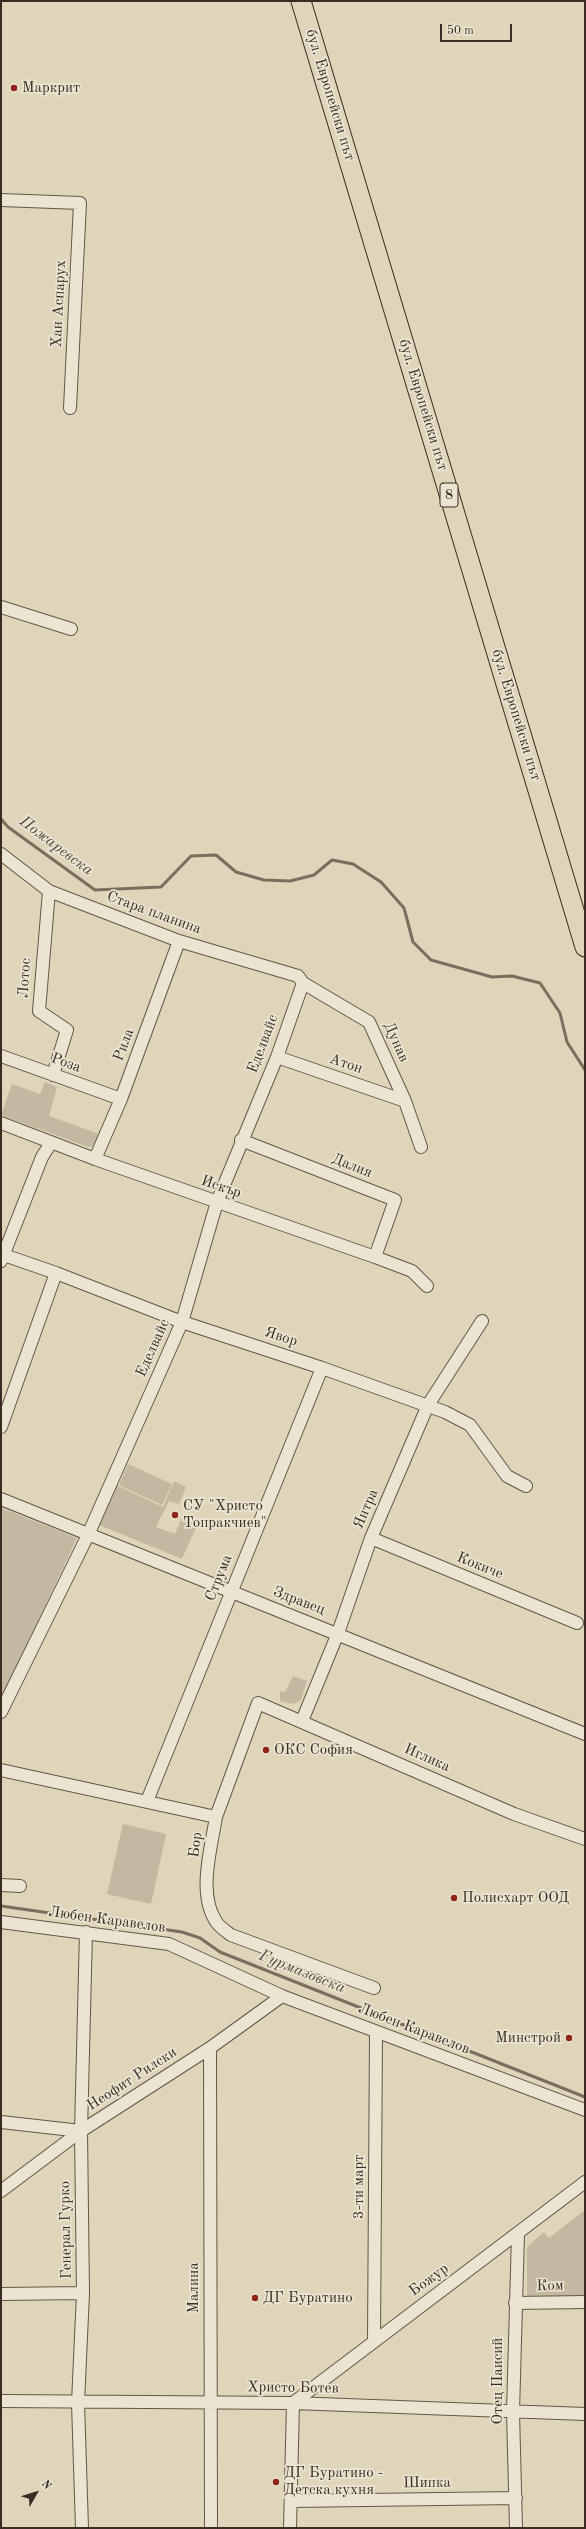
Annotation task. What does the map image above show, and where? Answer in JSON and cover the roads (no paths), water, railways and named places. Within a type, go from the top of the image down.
[{"type":"main road","name":"бул. Европейски път","points":[[301,1],[585,947]]},
{"type":"street","name":"Хан Аспарух","points":[[1,200],[80,203],[70,408]]},
{"type":"street","points":[[1,607],[71,629]]},
{"type":"street","name":"Стара планина","points":[[1,854],[49,890],[179,941],[298,976],[303,983]]},
{"type":"street","name":"Лотос","points":[[49,890],[39,1011],[67,1030],[53,1075]]},
{"type":"street","name":"Рила","points":[[95,1159],[121,1099],[179,941]]},
{"type":"street","name":"Еделвайс","points":[[1,1712],[88,1534],[182,1322],[217,1202],[241,1140],[277,1057],[303,983]]},
{"type":"street","name":"Дунав","points":[[303,983],[369,1022],[405,1101],[421,1147]]},
{"type":"street","name":"Роза","points":[[1,1056],[121,1099]]},
{"type":"street","name":"Атон","points":[[277,1057],[405,1101]]},
{"type":"street","name":"Искър","points":[[1,1123],[95,1159],[412,1271],[427,1286]]},
{"type":"street","name":"Далия","points":[[241,1140],[395,1200],[374,1257]]},
{"type":"street","points":[[2,1257],[42,1157],[51,1143]]},
{"type":"street","name":"Явор","points":[[2,1257],[56,1273],[182,1322],[322,1368],[428,1406],[470,1425],[507,1476],[526,1486]]},
{"type":"street","points":[[1,1427],[56,1273]]},
{"type":"street","name":"Янтра","points":[[302,1721],[338,1633],[370,1538],[428,1406],[482,1321]]},
{"type":"street","name":"Струма","points":[[147,1801],[230,1592],[322,1368]]},
{"type":"street","name":"Здравец","points":[[1,1499],[230,1592],[338,1633],[585,1734]]},
{"type":"street","name":"Кокиче","points":[[370,1538],[577,1623]]},
{"type":"street","name":"Иглика","points":[[216,1817],[258,1703],[514,1814],[585,1839]]},
{"type":"street","name":"Бор","points":[[1,1770],[216,1817],[207,1880],[208,1904],[217,1924],[231,1936],[374,1988]]},
{"type":"street","points":[[1,1885],[20,1886]]},
{"type":"street","name":"Любен Каравелов","points":[[1,1922],[169,1944],[282,1996],[376,2033],[585,2110]]},
{"type":"street","name":"Генерал Гурко","points":[[82,2528],[78,2403],[83,2293],[81,2131],[86,1932]]},
{"type":"street","name":"Неофит Рилски","points":[[1,2191],[81,2131],[210,2048],[282,1996]]},
{"type":"street","name":"3-ти март","points":[[374,2340],[376,2033]]},
{"type":"street","name":"Малина","points":[[210,2048],[211,2528]]},
{"type":"street","points":[[1,2122],[81,2131]]},
{"type":"street","name":"Божур","points":[[292,2403],[585,2182]]},
{"type":"street","name":"Отец Паисий","points":[[516,2528],[513,2412],[518,2234]]},
{"type":"street","points":[[1,2294],[83,2293]]},
{"type":"street","name":"Ком","points":[[515,2303],[585,2302]]},
{"type":"street","name":"Христо Ботев","points":[[1,2401],[78,2403],[292,2403],[585,2414]]},
{"type":"street","points":[[290,2528],[292,2403]]},
{"type":"street","name":"Шипка","points":[[291,2501],[516,2498]]},
{"type":"waterway","name":"Пожаревска","points":[[1,819],[8,827],[95,890],[161,887],[191,856],[216,855],[236,872],[264,880],[290,881],[314,875],[332,860],[353,864],[381,882],[404,908],[413,942],[431,960],[492,977],[512,976],[540,983],[560,1013],[567,1042],[585,1070]]},
{"type":"waterway","name":"Гурмазовска","points":[[1,1906],[182,1932],[200,1938],[220,1952],[585,2097]]},
{"type":"place","name":"Маркрит","points":[[14,88]]},
{"type":"place","name":"СУ \"Христо Топракчиев\"","points":[[175,1515]]},
{"type":"place","name":"ОКС София","points":[[266,1750]]},
{"type":"place","name":"Полисхарт ООД","points":[[454,1898]]},
{"type":"place","name":"Минстрой","points":[[569,2038]]},
{"type":"place","name":"ДГ Буратино","points":[[255,2298]]},
{"type":"place","name":"ДГ Буратино - Детска кухня","points":[[276,2482]]}]
